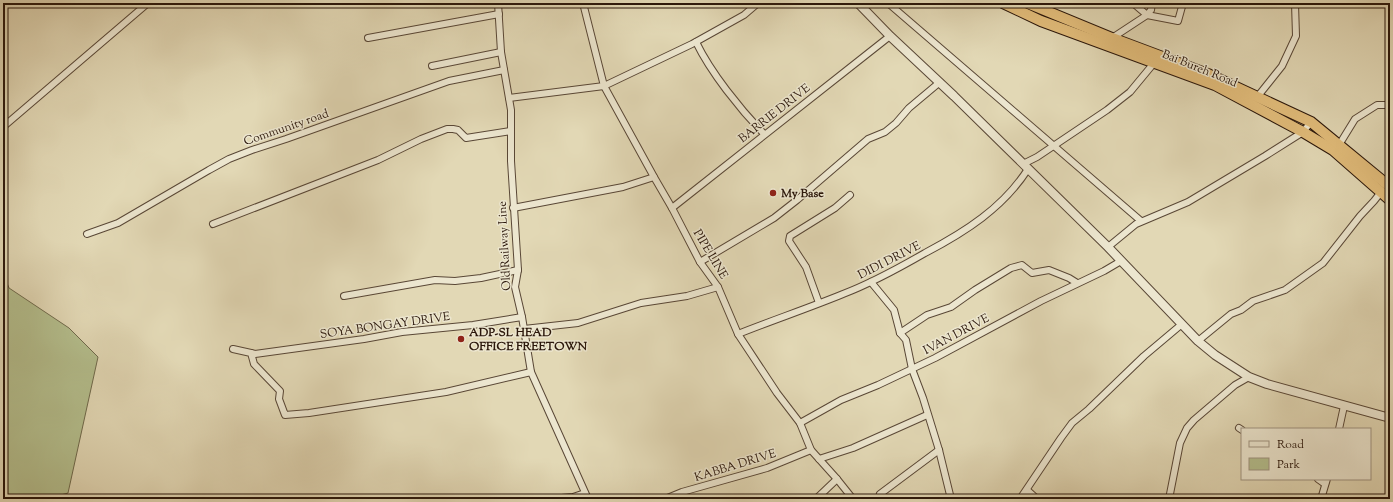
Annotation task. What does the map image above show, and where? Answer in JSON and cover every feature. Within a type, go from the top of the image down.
[{"type":"highway","name":"Bai Bureh Road","points":[[1002,3],[1041,21],[1154,64],[1215,85],[1303,132],[1333,150],[1385,190]]},
{"type":"highway","name":"Bai Bureh Road","points":[[1027,3],[1112,38],[1208,74],[1311,122],[1339,145],[1385,190],[1390,200]]},
{"type":"street","points":[[3,128],[148,3]]},
{"type":"street","name":"Old Railway Line","points":[[498,3],[501,52],[511,110],[513,208],[516,226],[518,270],[515,287],[522,317],[531,372],[587,496]]},
{"type":"street","name":"PIPE LINE","points":[[583,3],[604,86],[672,208],[700,262],[718,287],[738,334],[777,393],[800,423],[811,450],[853,499]]},
{"type":"street","points":[[509,98],[604,86],[696,42],[744,15],[758,3]]},
{"type":"street","points":[[858,3],[890,36],[940,82],[1108,247],[1198,341],[1215,356],[1249,377],[1267,384],[1378,416],[1390,418]]},
{"type":"street","points":[[888,3],[1141,221]]},
{"type":"street","points":[[1133,3],[1147,15],[1178,21],[1183,3]]},
{"type":"street","points":[[1112,38],[1147,15],[1151,10],[1152,3]]},
{"type":"street","points":[[1258,96],[1282,66],[1296,36],[1295,3]]},
{"type":"street","points":[[368,38],[499,14]]},
{"type":"street","name":"BARRIE DRIVE","points":[[672,208],[890,36]]},
{"type":"street","points":[[696,42],[700,51],[746,116],[764,134]]},
{"type":"street","points":[[432,66],[501,52]]},
{"type":"street","points":[[1025,167],[1053,146],[1107,110],[1130,92],[1154,64]]},
{"type":"street","name":"Community road","points":[[87,234],[118,223],[209,170],[252,150],[449,81],[504,70]]},
{"type":"street","points":[[700,262],[774,218],[868,139],[885,132],[896,124],[909,108],[940,82]]},
{"type":"street","points":[[1339,145],[1355,119],[1378,105],[1390,105]]},
{"type":"street","points":[[1108,247],[1136,224],[1188,202],[1303,132],[1311,122]]},
{"type":"street","points":[[213,224],[378,160],[421,139],[448,129],[458,130],[466,138],[511,131]]},
{"type":"street","name":"DIDI DRIVE","points":[[738,334],[819,304],[871,282],[930,251],[974,224],[998,205],[1020,181],[1025,167]]},
{"type":"street","points":[[513,208],[623,187],[654,177]]},
{"type":"street","points":[[1198,341],[1231,314],[1241,310],[1253,301],[1285,290],[1323,263],[1360,216],[1385,190]]},
{"type":"street","points":[[819,304],[806,267],[789,241],[790,236],[835,208],[850,195]]},
{"type":"street","name":"IVAN DRIVE","points":[[800,423],[841,400],[878,385],[934,358],[1041,301],[1104,271],[1121,261]]},
{"type":"street","points":[[900,333],[927,315],[952,307],[975,290],[1011,268],[1022,265],[1032,273],[1048,270],[1069,278],[1077,284]]},
{"type":"street","points":[[344,296],[435,280],[455,281],[481,278],[518,270]]},
{"type":"street","points":[[871,282],[894,310],[900,333],[906,340],[912,369],[923,398],[939,450],[951,499]]},
{"type":"street","points":[[524,329],[578,323],[642,304],[687,296],[718,287]]},
{"type":"street","name":"SOYA BONGAY DRIVE","points":[[233,348],[256,354],[364,339],[402,332],[473,325],[522,317]]},
{"type":"street","points":[[1020,499],[1072,423],[1089,409],[1144,356],[1182,324]]},
{"type":"street","points":[[251,353],[254,364],[280,390],[279,399],[285,415],[309,413],[446,392],[531,372]]},
{"type":"street","points":[[1169,499],[1180,443],[1187,428],[1194,420],[1235,385],[1249,377]]},
{"type":"street","points":[[1339,428],[1344,406]]},
{"type":"street","points":[[819,459],[853,448],[928,415]]},
{"type":"street","name":"KABBA DRIVE","points":[[665,499],[682,492],[767,468],[811,450]]},
{"type":"street","points":[[880,494],[939,450]]},
{"type":"street","points":[[816,499],[837,479]]},
{"type":"street","points":[[1321,499],[1326,481]]},
{"type":"street","points":[[1027,490],[1037,499]]},
{"type":"street","points":[[550,499],[587,496]]},
{"type":"green space","points":[[3,273],[9,288],[69,328],[98,357],[68,493],[47,499],[3,499]]},
{"type":"place","name":"My Base","points":[[773,193]]},
{"type":"place","name":"ADP-SL HEAD OFFICE FREETOWN","points":[[461,339]]}]
